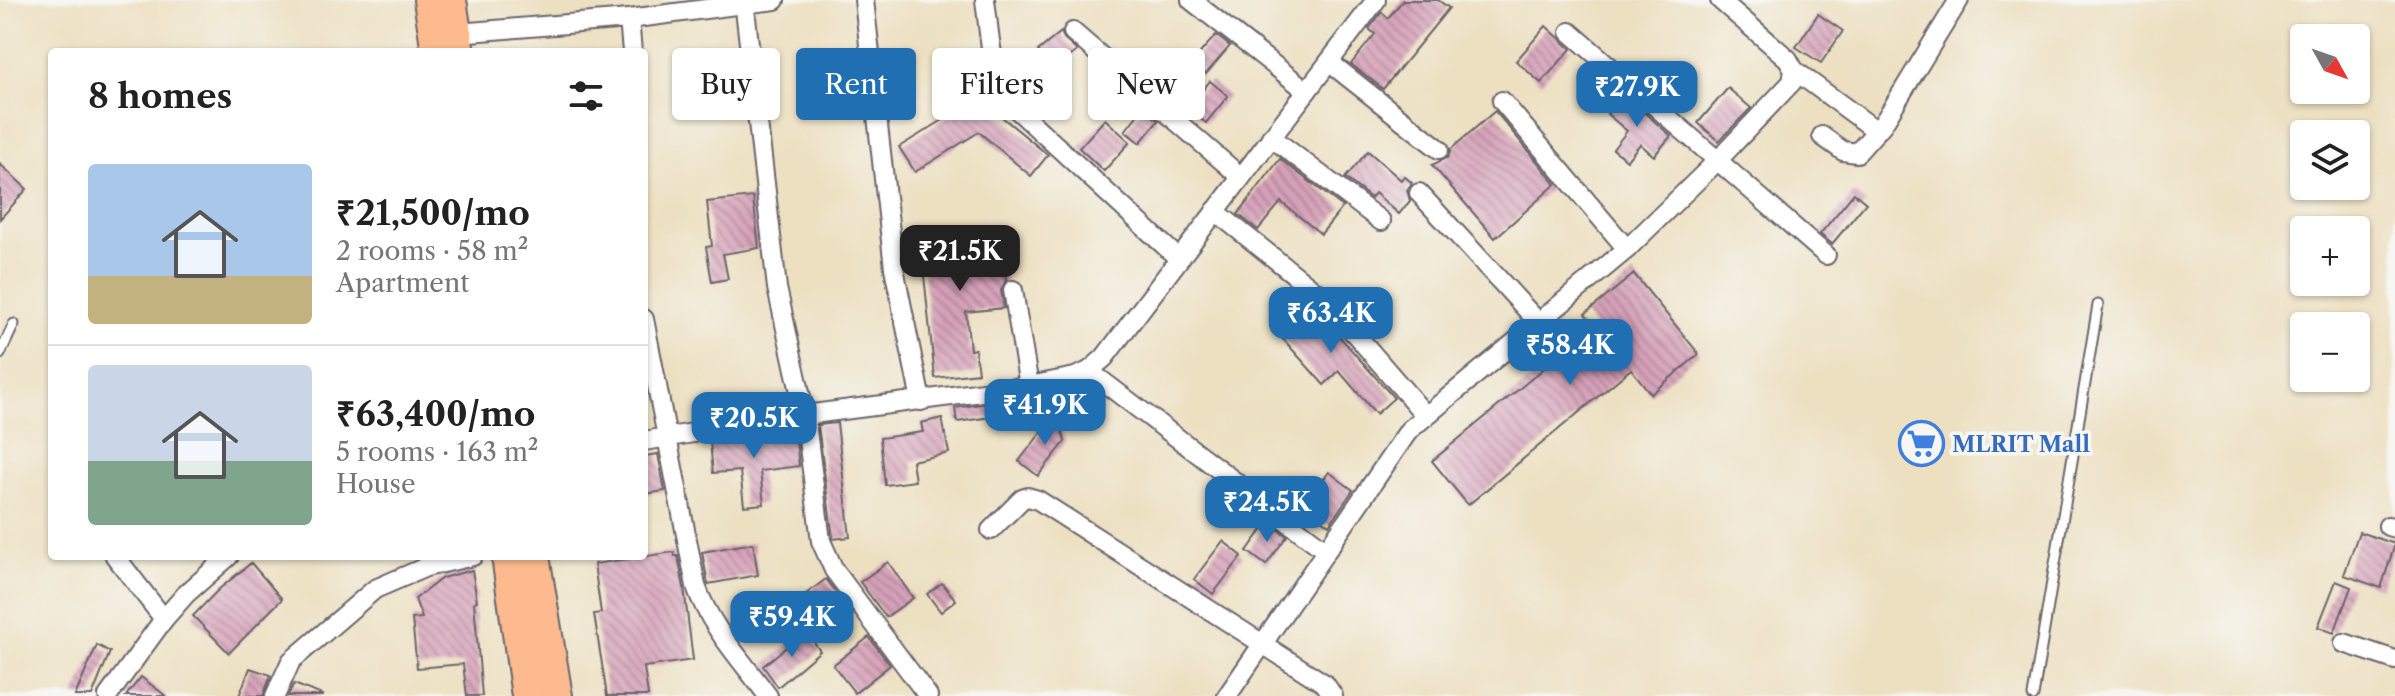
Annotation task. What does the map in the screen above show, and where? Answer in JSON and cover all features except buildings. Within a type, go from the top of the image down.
[{"type":"main road","points":[[429,0],[451,46]]},
{"type":"main road","points":[[451,0],[451,46]]},
{"type":"main road","points":[[508,560],[527,696]]},
{"type":"main road","points":[[535,560],[557,696]]},
{"type":"street","points":[[451,46],[775,0]]},
{"type":"street","points":[[864,0],[894,268],[921,401]]},
{"type":"street","points":[[985,0],[993,68],[999,86],[1010,103],[1178,258]]},
{"type":"street","points":[[1191,0],[1307,91]]},
{"type":"street","points":[[648,440],[805,415],[1029,386],[1075,377],[1089,371],[1104,358],[1376,0]]},
{"type":"street","points":[[1720,0],[1788,59],[1794,70],[1877,131]]},
{"type":"street","points":[[1822,136],[1843,151],[1857,153],[1877,131],[1959,0]]},
{"type":"street","points":[[744,2],[777,288],[805,415],[821,541],[827,557],[928,696]]},
{"type":"street","points":[[629,19],[632,48]]},
{"type":"street","points":[[1073,32],[1241,177]]},
{"type":"street","points":[[1570,32],[1826,255]]},
{"type":"street","points":[[1329,62],[1439,149]]},
{"type":"street","points":[[1227,696],[1398,443],[1426,416],[1627,249],[1792,82],[1794,70]]},
{"type":"street","points":[[1502,101],[1627,249]]},
{"type":"street","points":[[1271,137],[1381,221]]},
{"type":"street","points":[[1419,193],[1540,324]]},
{"type":"street","points":[[1215,211],[1325,299],[1426,416]]},
{"type":"street","points":[[1013,290],[1029,386]]},
{"type":"street","points":[[648,339],[696,586],[702,603],[768,696]]},
{"type":"street","points":[[1089,371],[1325,550]]},
{"type":"street","points":[[991,530],[1022,499],[1038,500],[1325,684],[1333,696]]},
{"type":"street","points":[[118,560],[164,619]]},
{"type":"street","points":[[108,696],[164,619],[186,594],[224,560]]},
{"type":"street","points":[[275,696],[291,661],[375,589],[426,567],[456,560]]},
{"type":"street","points":[[2344,643],[2395,660]]},
{"type":"lane","points":[[2033,696],[2098,305]]},
{"type":"lane","points":[[0,354],[14,324]]},
{"type":"place","name":"MLRIT Mall","points":[[1921,444]]}]
